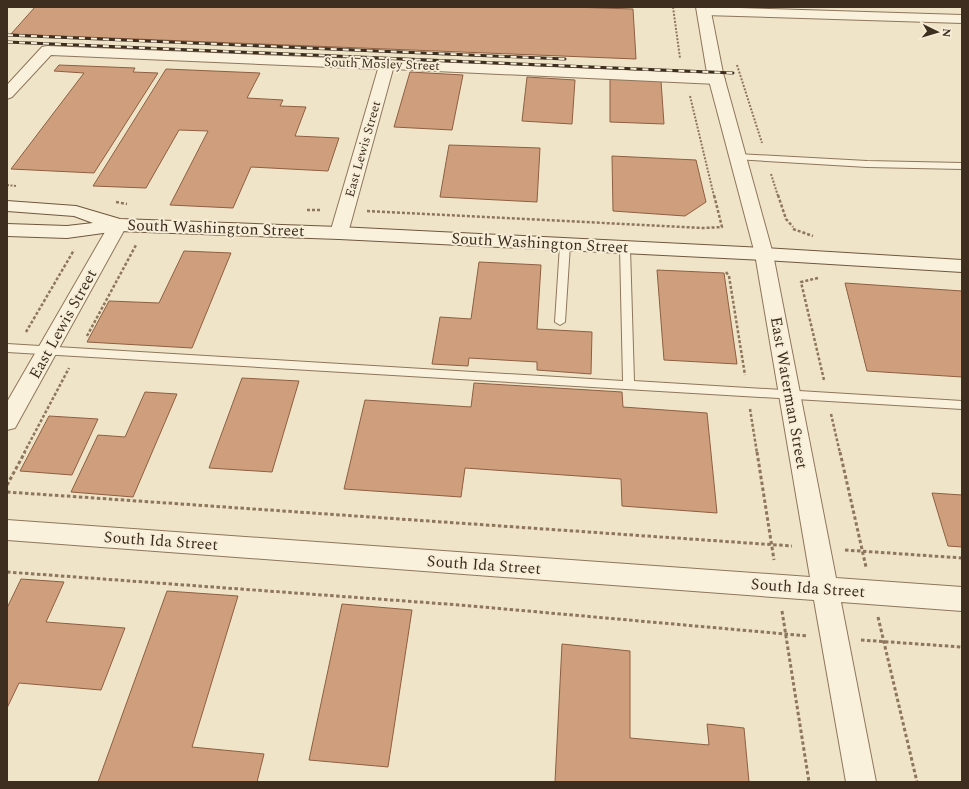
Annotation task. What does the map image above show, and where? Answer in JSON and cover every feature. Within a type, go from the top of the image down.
[{"type":"street","points":[[703,9],[962,19]]},
{"type":"street","name":"East Waterman Street","points":[[703,9],[717,79],[764,254],[788,395],[861,782]]},
{"type":"street","name":"South Mosley Street","points":[[7,94],[47,50],[717,79]]},
{"type":"street","name":"East Lewis Street","points":[[339,233],[387,64]]},
{"type":"street","name":"South Washington Street","points":[[7,206],[76,211],[118,225]]},
{"type":"street","name":"East Lewis Street","points":[[7,422],[118,225]]},
{"type":"street","name":"South Washington Street","points":[[7,230],[67,232],[118,225],[339,233],[764,254],[962,266]]},
{"type":"street","name":"South Ida Street","points":[[7,530],[962,599]]},
{"type":"lane","points":[[738,157],[866,164],[962,166]]},
{"type":"lane","points":[[560,322],[565,245]]},
{"type":"lane","points":[[625,248],[629,386]]},
{"type":"lane","points":[[11,349],[962,405]]},
{"type":"path","points":[[306,210],[345,210],[703,228],[722,227],[678,50],[673,7]]},
{"type":"path","points":[[736,61],[786,219],[793,227]]},
{"type":"path","points":[[7,185],[21,187]]},
{"type":"path","points":[[115,202],[128,204]]},
{"type":"path","points":[[11,349],[77,244]]},
{"type":"path","points":[[801,282],[862,551],[917,782]]},
{"type":"path","points":[[7,492],[962,558]]},
{"type":"path","points":[[7,572],[460,605],[834,638],[962,647]]},
{"type":"building","points":[[35,7],[570,7],[633,9],[636,59],[11,34]]},
{"type":"building","points":[[59,65],[135,68],[133,72],[158,73],[94,173],[11,169],[84,73],[54,71]]},
{"type":"building","points":[[166,69],[260,73],[247,98],[283,100],[280,106],[306,107],[295,136],[339,138],[328,171],[251,167],[233,208],[170,205],[208,131],[179,130],[146,188],[93,186]]},
{"type":"building","points":[[410,72],[463,75],[452,130],[394,127]]},
{"type":"building","points":[[527,77],[575,80],[572,124],[522,121]]},
{"type":"building","points":[[610,78],[661,81],[664,124],[610,122]]},
{"type":"building","points":[[449,145],[540,148],[537,202],[440,197]]},
{"type":"building","points":[[612,156],[696,160],[706,202],[685,216],[613,211]]},
{"type":"building","points":[[184,251],[231,253],[192,348],[87,342],[109,301],[159,303]]},
{"type":"building","points":[[479,262],[541,265],[537,329],[592,332],[591,374],[537,370],[537,362],[469,358],[468,366],[432,364],[440,317],[471,319]]},
{"type":"building","points":[[657,270],[724,273],[737,364],[664,360]]},
{"type":"building","points":[[845,283],[962,291],[962,377],[867,371]]},
{"type":"building","points":[[242,378],[299,381],[272,472],[209,468]]},
{"type":"building","points":[[474,383],[622,392],[623,407],[707,413],[717,513],[622,506],[621,479],[465,468],[461,497],[344,489],[365,400],[471,407]]},
{"type":"building","points":[[145,392],[177,394],[133,497],[71,492],[98,435],[125,437]]},
{"type":"building","points":[[49,416],[98,419],[72,475],[20,471]]},
{"type":"building","points":[[932,493],[962,495],[962,547],[948,546]]},
{"type":"building","points":[[21,579],[64,582],[46,622],[125,628],[101,690],[19,683],[7,708],[7,608]]},
{"type":"building","points":[[167,591],[238,596],[192,747],[264,754],[257,782],[98,782]]},
{"type":"building","points":[[342,604],[412,610],[388,767],[309,760]]},
{"type":"building","points":[[562,644],[630,651],[630,738],[709,745],[707,724],[744,728],[749,782],[555,782]]},
{"type":"railway","points":[[7,35],[565,59]]},
{"type":"railway","points":[[7,42],[733,73]]}]
